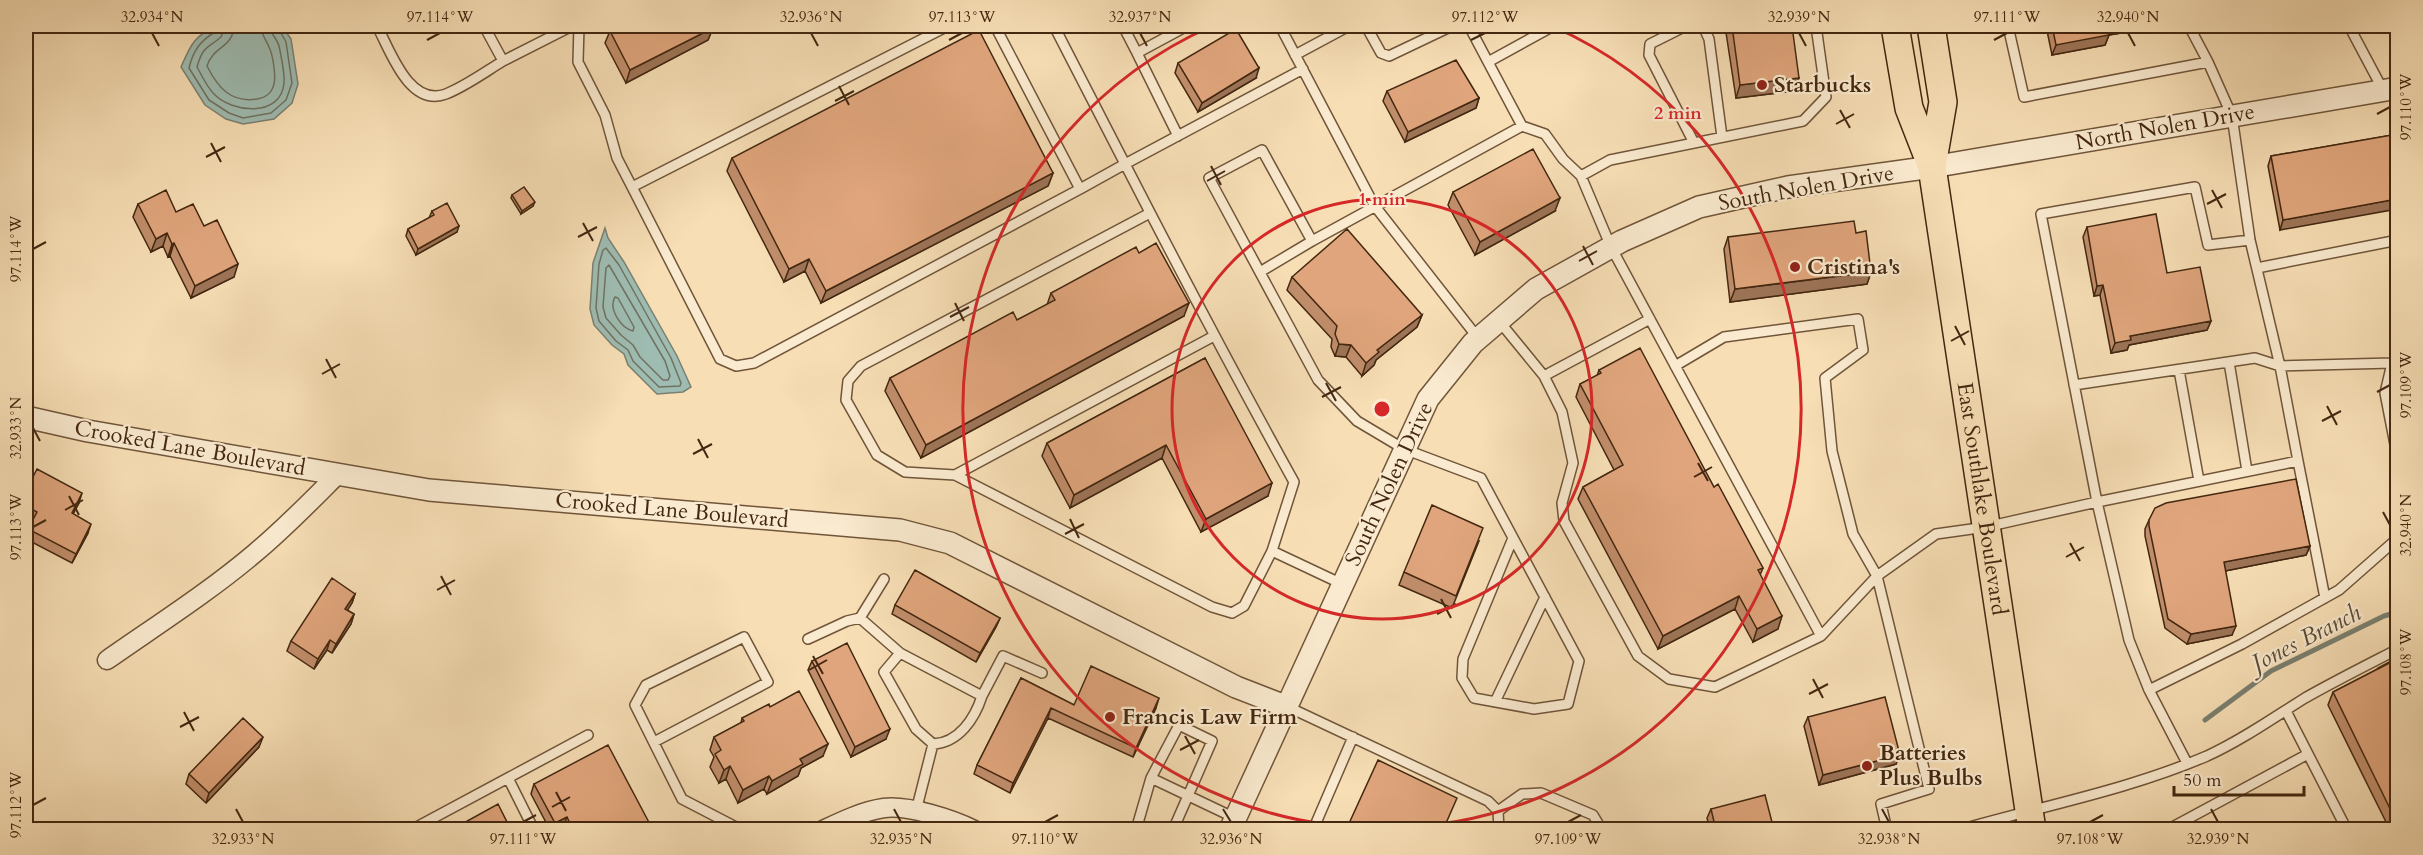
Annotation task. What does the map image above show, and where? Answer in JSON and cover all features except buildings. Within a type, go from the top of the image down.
[{"type":"main road","name":"East Southlake Boulevard","points":[[1895,26],[1909,108],[1932,167],[2030,820]]},
{"type":"main road","name":"East Southlake Boulevard","points":[[1930,26],[1943,102],[1932,167]]},
{"type":"street","name":"North Nolen Drive","points":[[1932,167],[2390,89]]},
{"type":"street","name":"South Nolen Drive","points":[[1232,824],[1428,399],[1478,338],[1536,289],[1611,247],[1699,207],[1788,187],[1932,167]]},
{"type":"street","name":"Crooked Lane Boulevard","points":[[26,417],[429,490],[900,530],[950,543],[1227,683],[1285,706]]},
{"type":"street","points":[[107,660],[256,553],[338,474]]},
{"type":"street","points":[[823,830],[848,818],[885,808],[916,811],[954,820],[974,830]]},
{"type":"lane","points":[[377,26],[406,82],[428,96],[445,94],[572,26]]},
{"type":"lane","points":[[484,26],[503,62]]},
{"type":"lane","points":[[579,26],[578,62],[605,115],[617,158],[720,359],[736,366],[754,363],[1303,69]]},
{"type":"lane","points":[[632,187],[948,26]]},
{"type":"lane","points":[[995,26],[1080,189]]},
{"type":"lane","points":[[1054,26],[1214,336],[1294,482],[1272,551],[1244,606],[1232,613],[1212,607],[955,475],[905,472],[877,455],[846,400],[848,381],[861,366],[1150,213]]},
{"type":"lane","points":[[1123,26],[1178,136]]},
{"type":"lane","points":[[1137,53],[1187,26]]},
{"type":"lane","points":[[1280,26],[1374,206],[1478,338]]},
{"type":"lane","points":[[1295,55],[1349,26]]},
{"type":"lane","points":[[1366,26],[1381,53],[1389,56],[1452,26]]},
{"type":"lane","points":[[1469,26],[1522,126],[1545,134],[1563,159],[1581,176],[1611,247],[1821,636]]},
{"type":"lane","points":[[1488,62],[1550,26]]},
{"type":"lane","points":[[1686,26],[1650,44],[1649,55],[1694,143]]},
{"type":"lane","points":[[1703,26],[1708,39],[1722,137]]},
{"type":"lane","points":[[1581,176],[1610,160],[1803,121],[1826,97],[1816,26]]},
{"type":"lane","points":[[2008,26],[2024,98],[2208,62]]},
{"type":"lane","points":[[2189,26],[2232,116],[2250,240],[2280,366],[2325,598]]},
{"type":"lane","points":[[2349,26],[2390,89]]},
{"type":"lane","points":[[1260,272],[1374,206],[1522,126]]},
{"type":"lane","points":[[1312,242],[1262,150],[1209,178],[1318,380],[1357,421],[1404,449],[1481,478],[1579,661],[1568,704],[1534,709],[1474,698],[1462,678],[1463,659],[1513,538]]},
{"type":"lane","points":[[2187,763],[2149,690],[2129,640],[2097,502],[2041,214],[2195,187],[2208,245],[2250,240]]},
{"type":"lane","points":[[2257,268],[2397,240]]},
{"type":"lane","points":[[1544,376],[1650,319]]},
{"type":"lane","points":[[1675,366],[1724,337],[1858,319],[1863,350],[1825,378],[1832,451],[1854,534],[1877,576],[1929,789],[1881,804],[1887,830]]},
{"type":"lane","points":[[1499,321],[1544,376],[1562,412],[1573,463],[1562,503],[1564,520],[1638,656],[1669,679],[1715,687],[1821,636],[1877,576],[1936,534],[1986,526],[2298,461]]},
{"type":"lane","points":[[955,475],[1214,336]]},
{"type":"lane","points":[[2074,386],[2255,358],[2280,366],[2395,362],[2385,393],[2397,460]]},
{"type":"lane","points":[[2229,362],[2247,471]]},
{"type":"lane","points":[[2179,370],[2199,481]]},
{"type":"lane","points":[[2149,690],[2242,644],[2339,590],[2397,538]]},
{"type":"lane","points":[[1272,551],[1342,584]]},
{"type":"lane","points":[[808,639],[847,621],[860,618],[884,579]]},
{"type":"lane","points":[[1495,702],[1545,597]]},
{"type":"lane","points":[[860,618],[900,653],[982,696]]},
{"type":"lane","points":[[654,742],[768,682],[744,637],[646,685],[635,705],[682,799],[734,826],[736,830]]},
{"type":"lane","points":[[1959,830],[2030,820],[2218,751],[2317,691],[2397,649]]},
{"type":"lane","points":[[900,653],[884,672],[915,729],[933,744],[943,744],[964,729],[977,713],[982,696],[1003,656],[1042,673]]},
{"type":"lane","points":[[1285,706],[1488,801],[1498,811],[1499,830]]},
{"type":"lane","points":[[2286,711],[2347,830]]},
{"type":"lane","points":[[1136,830],[1151,778],[1179,725],[1212,741],[1173,830]]},
{"type":"lane","points":[[411,830],[588,735]]},
{"type":"lane","points":[[1312,830],[1353,737]]},
{"type":"lane","points":[[916,811],[933,744]]},
{"type":"lane","points":[[2167,830],[2308,754]]},
{"type":"lane","points":[[508,778],[534,830]]},
{"type":"lane","points":[[1151,778],[1188,796],[1232,824]]},
{"type":"lane","points":[[1498,811],[1522,794],[1541,793],[1593,815],[1602,830]]},
{"type":"water","points":[[217,26],[282,26],[291,39],[298,84],[292,103],[274,119],[243,124],[226,119],[205,105],[181,67],[198,37]]},
{"type":"water","points":[[605,228],[608,238],[677,356],[691,387],[683,392],[657,394],[628,365],[624,354],[612,345],[594,325],[590,309],[593,263]]},
{"type":"waterway","name":"Jones Branch","points":[[2205,720],[2271,671],[2384,616],[2398,612]]},
{"type":"place","name":"Starbucks","points":[[1762,85]]},
{"type":"place","name":"Cristina's","points":[[1795,267]]},
{"type":"place","name":"Francis Law Firm","points":[[1110,717]]},
{"type":"place","name":"Batteries Plus Bulbs","points":[[1867,766]]}]
